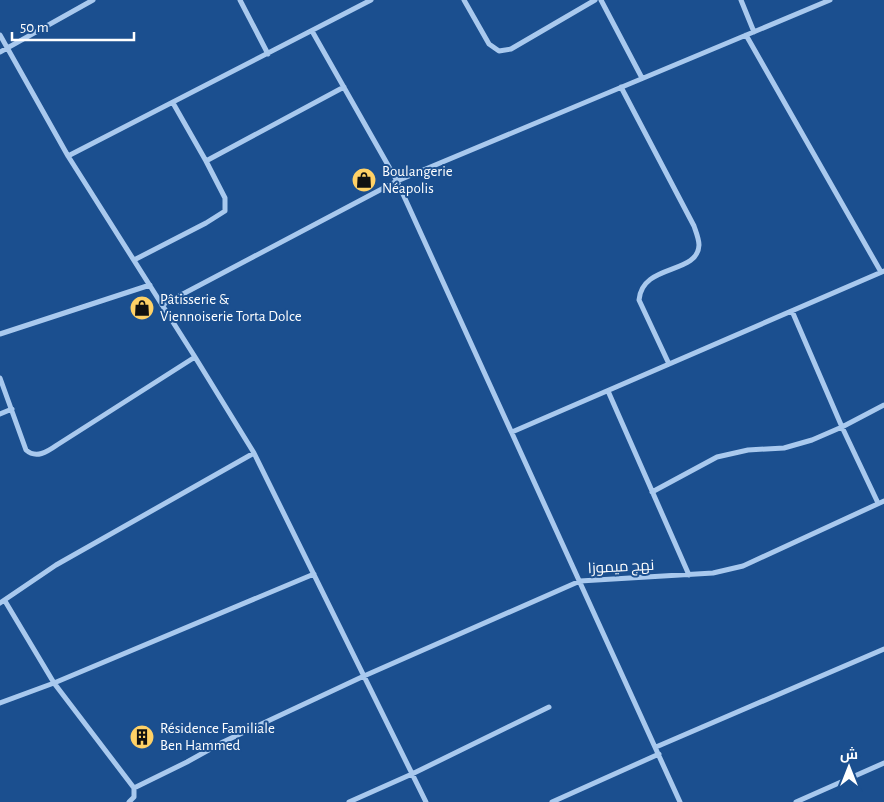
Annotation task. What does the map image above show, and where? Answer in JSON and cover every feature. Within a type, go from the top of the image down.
[{"type":"street","points":[[0,52],[93,0]]},
{"type":"street","points":[[240,0],[268,54]]},
{"type":"street","points":[[68,156],[371,0]]},
{"type":"street","points":[[464,0],[489,44],[499,51],[511,49],[595,0]]},
{"type":"street","points":[[601,0],[642,78]]},
{"type":"street","points":[[741,0],[754,32]]},
{"type":"street","points":[[162,305],[397,181],[830,0]]},
{"type":"street","points":[[312,31],[397,181],[680,802]]},
{"type":"street","points":[[512,432],[883,272],[746,35]]},
{"type":"street","points":[[0,36],[68,156],[196,357],[254,453],[426,802]]},
{"type":"street","points":[[206,161],[344,87]]},
{"type":"street","points":[[621,87],[694,226],[699,245],[697,255],[691,260],[649,279],[640,293],[639,300],[669,364]]},
{"type":"street","points":[[134,260],[206,223],[225,211],[225,198],[173,102]]},
{"type":"street","points":[[0,334],[150,285]]},
{"type":"street","points":[[792,311],[842,427],[878,503]]},
{"type":"street","points":[[0,378],[26,450],[39,455],[57,446],[196,357]]},
{"type":"street","points":[[608,391],[689,576]]},
{"type":"street","points":[[652,492],[716,458],[748,450],[784,448],[812,440],[884,405]]},
{"type":"street","points":[[0,414],[12,410]]},
{"type":"street","points":[[128,802],[134,797],[134,788],[54,683],[3,602],[56,565],[254,453]]},
{"type":"street","name":"نهج ميموزا","points":[[134,788],[223,742],[364,676],[580,581],[689,576],[719,572],[742,566],[884,501]]},
{"type":"street","points":[[0,703],[54,683],[314,574]]},
{"type":"street","points":[[656,747],[884,649]]},
{"type":"street","points":[[349,802],[412,774],[549,707]]},
{"type":"street","points":[[552,802],[659,754]]},
{"type":"street","points":[[796,802],[884,764]]},
{"type":"place","name":"Boulangerie Néapolis","points":[[364,180]]},
{"type":"place","name":"Pâtisserie & Viennoiserie Torta Dolce","points":[[142,308]]},
{"type":"place","name":"Résidence Familiale Ben Hammed","points":[[142,737]]}]
